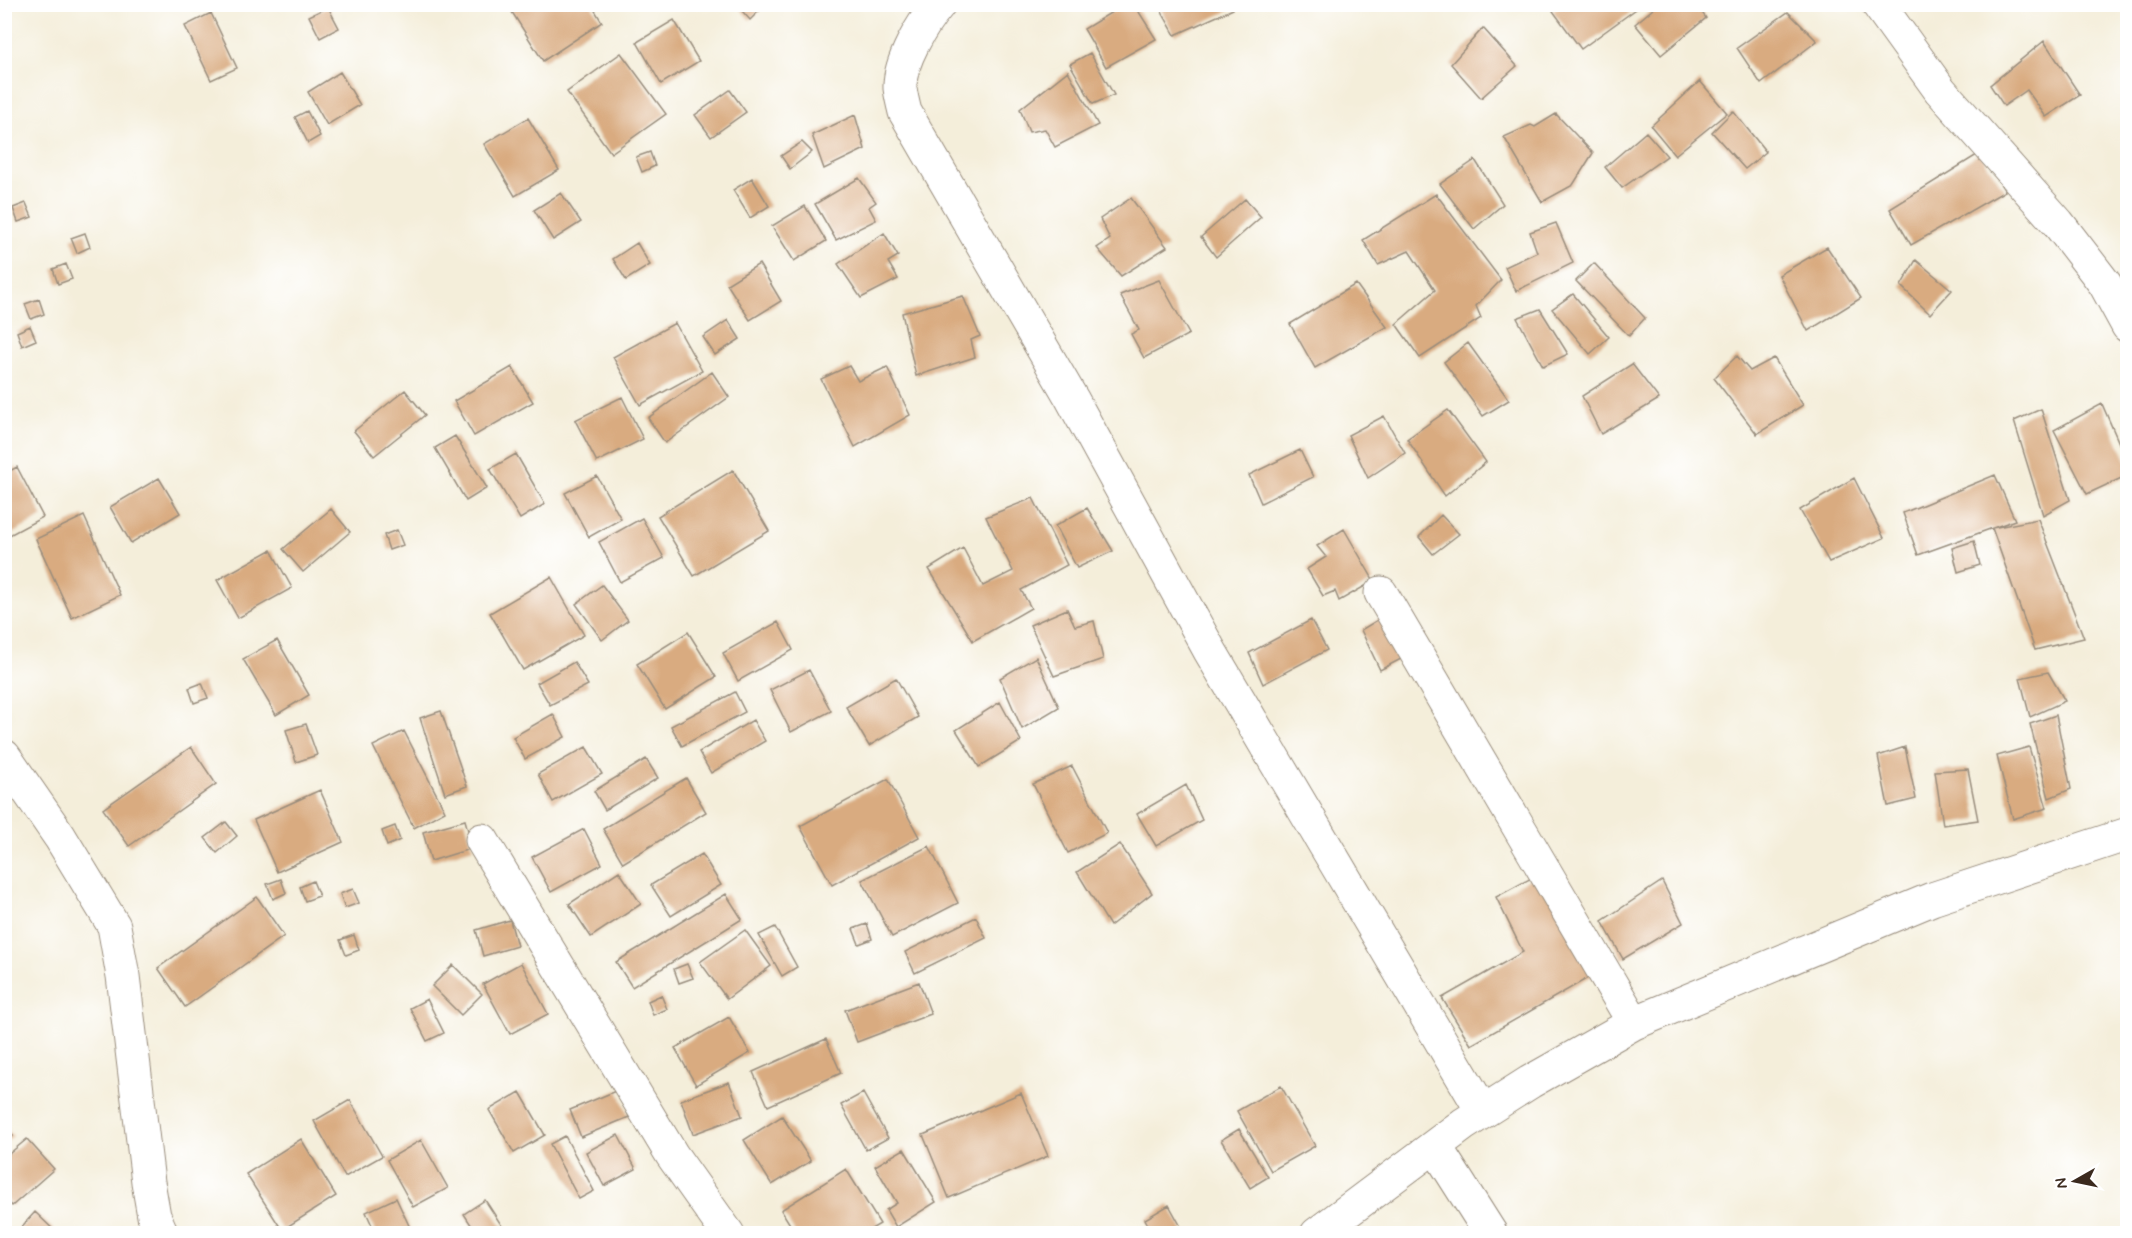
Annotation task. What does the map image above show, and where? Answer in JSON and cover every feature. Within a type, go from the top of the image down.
[{"type":"street","points":[[939,4],[924,22],[909,54],[900,87],[905,111],[1072,399],[1210,651],[1483,1112]]},
{"type":"street","points":[[1878,4],[1941,90],[2058,222],[2105,284],[2127,326]]},
{"type":"street","points":[[1381,593],[1634,1023]]},
{"type":"street","points":[[4,756],[60,837],[114,926],[123,976],[153,1216],[162,1233]]},
{"type":"street","points":[[1317,1233],[1483,1112],[1634,1023],[1932,899],[2127,834]]},
{"type":"street","points":[[482,840],[672,1155],[728,1233]]},
{"type":"street","points":[[1435,1146],[1491,1233]]},
{"type":"building","points":[[517,4],[591,4],[602,22],[543,61],[510,9]]},
{"type":"building","points":[[736,4],[766,4],[750,20]]},
{"type":"building","points":[[1125,4],[1134,4],[1156,39],[1106,67],[1084,29]]},
{"type":"building","points":[[1231,4],[1233,9],[1175,35],[1158,5]]},
{"type":"building","points":[[1562,4],[1643,4],[1581,49],[1553,11]]},
{"type":"building","points":[[1659,4],[1696,4],[1706,18],[1661,55],[1635,24]]},
{"type":"building","points":[[328,7],[339,28],[320,38],[309,16]]},
{"type":"building","points":[[1788,12],[1817,41],[1761,84],[1737,48]]},
{"type":"building","points":[[211,13],[237,68],[211,80],[185,26]]},
{"type":"building","points":[[674,20],[699,61],[661,84],[637,42]]},
{"type":"building","points":[[1483,28],[1517,66],[1481,98],[1451,64]]},
{"type":"building","points":[[2044,41],[2080,95],[2046,117],[2027,90],[2004,106],[1990,85]]},
{"type":"building","points":[[621,53],[666,114],[611,153],[567,92]]},
{"type":"building","points":[[1090,53],[1114,95],[1093,104],[1070,64]]},
{"type":"building","points":[[1068,71],[1098,125],[1055,147],[1045,129],[1029,132],[1020,109]]},
{"type":"building","points":[[340,72],[360,105],[327,125],[308,92]]},
{"type":"building","points":[[1700,81],[1727,113],[1675,155],[1651,126]]},
{"type":"building","points":[[730,90],[746,112],[711,137],[695,115]]},
{"type":"building","points":[[307,111],[320,136],[308,143],[295,117]]},
{"type":"building","points":[[1733,111],[1766,152],[1745,169],[1712,132]]},
{"type":"building","points":[[1556,114],[1593,153],[1573,185],[1542,202],[1504,137],[1531,125],[1535,127]]},
{"type":"building","points":[[855,115],[865,149],[824,169],[812,135]]},
{"type":"building","points":[[528,118],[559,170],[515,196],[484,144]]},
{"type":"building","points":[[1646,132],[1667,156],[1622,188],[1605,167]]},
{"type":"building","points":[[802,142],[812,152],[790,169],[781,156]]},
{"type":"building","points":[[650,152],[655,166],[642,172],[636,157]]},
{"type":"building","points":[[1980,153],[2005,191],[1911,245],[1890,209]]},
{"type":"building","points":[[1475,160],[1503,204],[1474,229],[1440,184]]},
{"type":"building","points":[[752,178],[769,206],[750,218],[733,190]]},
{"type":"building","points":[[859,178],[876,202],[869,207],[876,220],[836,240],[815,204]]},
{"type":"building","points":[[561,193],[581,222],[553,240],[534,210]]},
{"type":"building","points":[[1436,194],[1501,280],[1476,306],[1481,318],[1420,358],[1396,324],[1435,290],[1409,251],[1378,265],[1363,240]]},
{"type":"building","points":[[1131,198],[1167,247],[1121,276],[1097,248],[1110,239],[1100,219]]},
{"type":"building","points":[[1245,199],[1261,217],[1216,257],[1201,237]]},
{"type":"building","points":[[26,203],[32,217],[18,222],[13,208]]},
{"type":"building","points":[[805,206],[826,241],[794,261],[772,226]]},
{"type":"building","points":[[1556,223],[1573,263],[1516,291],[1505,267],[1537,252],[1530,232]]},
{"type":"building","points":[[85,233],[90,247],[77,253],[71,238]]},
{"type":"building","points":[[884,233],[898,256],[888,262],[898,279],[861,298],[838,264]]},
{"type":"building","points":[[637,243],[650,265],[626,280],[613,259]]},
{"type":"building","points":[[1827,247],[1861,298],[1808,331],[1779,275]]},
{"type":"building","points":[[1916,260],[1952,290],[1930,314],[1901,286]]},
{"type":"building","points":[[1594,263],[1645,318],[1629,336],[1576,281]]},
{"type":"building","points":[[66,264],[72,279],[58,284],[53,269]]},
{"type":"building","points":[[759,264],[781,301],[750,320],[727,284]]},
{"type":"building","points":[[1159,280],[1189,334],[1144,358],[1131,334],[1139,330],[1120,295]]},
{"type":"building","points":[[1356,284],[1387,327],[1315,368],[1290,324]]},
{"type":"building","points":[[1573,294],[1609,337],[1590,354],[1552,309]]},
{"type":"building","points":[[963,296],[980,336],[971,340],[975,357],[916,376],[902,313]]},
{"type":"building","points":[[39,299],[44,314],[31,319],[25,304]]},
{"type":"building","points":[[1540,309],[1568,354],[1543,366],[1517,318]]},
{"type":"building","points":[[728,320],[740,339],[715,355],[703,337]]},
{"type":"building","points":[[675,323],[702,371],[640,405],[613,357]]},
{"type":"building","points":[[30,326],[36,340],[22,346],[17,332]]},
{"type":"building","points":[[1468,343],[1509,400],[1483,416],[1444,362]]},
{"type":"building","points":[[1737,356],[1750,371],[1774,358],[1803,405],[1757,434],[1714,378]]},
{"type":"building","points":[[1632,364],[1659,399],[1601,434],[1582,396]]},
{"type":"building","points":[[849,366],[858,381],[887,367],[910,415],[855,447],[821,379]]},
{"type":"building","points":[[512,367],[533,402],[474,436],[454,401]]},
{"type":"building","points":[[712,372],[729,397],[665,443],[648,418]]},
{"type":"building","points":[[405,390],[425,415],[374,456],[354,431]]},
{"type":"building","points":[[622,397],[643,439],[597,462],[575,420]]},
{"type":"building","points":[[2102,404],[2128,464],[2128,475],[2087,494],[2054,430]]},
{"type":"building","points":[[2041,409],[2070,500],[2043,515],[2014,421]]},
{"type":"building","points":[[1448,410],[1486,462],[1445,496],[1407,439]]},
{"type":"building","points":[[1384,416],[1405,453],[1368,478],[1348,435]]},
{"type":"building","points":[[455,436],[487,488],[466,501],[435,448]]},
{"type":"building","points":[[1300,450],[1313,477],[1261,503],[1249,475]]},
{"type":"building","points":[[516,454],[545,504],[520,519],[490,469]]},
{"type":"building","points":[[17,467],[43,517],[4,538],[4,474]]},
{"type":"building","points":[[733,470],[769,531],[694,576],[658,516]]},
{"type":"building","points":[[1995,475],[2015,520],[1918,555],[1903,513]]},
{"type":"building","points":[[597,476],[621,519],[589,537],[565,493]]},
{"type":"building","points":[[159,478],[180,513],[131,543],[110,507]]},
{"type":"building","points":[[1854,478],[1884,538],[1829,562],[1800,510]]},
{"type":"building","points":[[1033,498],[1067,565],[1021,590],[1031,608],[973,641],[929,569],[963,548],[983,586],[1013,571],[986,517]]},
{"type":"building","points":[[1087,508],[1113,551],[1077,568],[1055,526]]},
{"type":"building","points":[[331,509],[350,532],[303,572],[283,549]]},
{"type":"building","points":[[1441,515],[1459,534],[1433,554],[1419,537]]},
{"type":"building","points":[[84,516],[120,595],[72,618],[36,539]]},
{"type":"building","points":[[642,518],[664,558],[620,582],[599,542]]},
{"type":"building","points":[[2038,519],[2084,638],[2035,650],[1992,528]]},
{"type":"building","points":[[1344,529],[1374,581],[1339,601],[1335,591],[1323,596],[1307,569],[1326,557],[1317,546]]},
{"type":"building","points":[[397,530],[403,545],[389,550],[384,535]]},
{"type":"building","points":[[1974,541],[1980,565],[1958,572],[1952,548]]},
{"type":"building","points":[[271,550],[292,588],[238,618],[217,580]]},
{"type":"building","points":[[551,577],[584,635],[523,670],[490,613]]},
{"type":"building","points":[[602,585],[628,620],[602,640],[576,604]]},
{"type":"building","points":[[1397,608],[1422,648],[1380,670],[1361,630]]},
{"type":"building","points":[[1067,609],[1075,626],[1094,621],[1103,659],[1054,676],[1030,625]]},
{"type":"building","points":[[1311,620],[1327,650],[1263,684],[1249,653]]},
{"type":"building","points":[[778,622],[793,650],[738,681],[723,653]]},
{"type":"building","points":[[688,632],[716,677],[665,709],[637,664]]},
{"type":"building","points":[[277,640],[309,695],[276,715],[243,659]]},
{"type":"building","points":[[1036,657],[1059,707],[1022,729],[1000,678]]},
{"type":"building","points":[[574,662],[588,685],[550,705],[537,683]]},
{"type":"building","points":[[809,670],[831,711],[791,732],[770,690]]},
{"type":"building","points":[[2048,672],[2065,701],[2030,717],[2020,678]]},
{"type":"building","points":[[896,678],[918,717],[869,746],[846,707]]},
{"type":"building","points":[[202,683],[208,698],[194,703],[189,688]]},
{"type":"building","points":[[735,692],[745,712],[682,746],[671,726]]},
{"type":"building","points":[[1000,702],[1021,741],[979,767],[956,730]]},
{"type":"building","points":[[441,711],[467,786],[445,794],[420,718]]},
{"type":"building","points":[[553,714],[565,737],[525,759],[513,737]]},
{"type":"building","points":[[2056,715],[2071,789],[2049,798],[2030,724]]},
{"type":"building","points":[[753,720],[765,741],[711,773],[699,752]]},
{"type":"building","points":[[306,724],[317,755],[296,762],[286,730]]},
{"type":"building","points":[[404,731],[445,811],[414,828],[373,746]]},
{"type":"building","points":[[191,747],[216,784],[129,846],[103,809]]},
{"type":"building","points":[[586,747],[602,774],[553,802],[538,774]]},
{"type":"building","points":[[1905,747],[1916,799],[1888,806],[1878,756]]},
{"type":"building","points":[[2029,747],[2047,808],[2013,819],[1997,756]]},
{"type":"building","points":[[646,759],[658,778],[605,810],[594,791]]},
{"type":"building","points":[[1072,766],[1107,833],[1068,853],[1033,784]]},
{"type":"building","points":[[1968,769],[1978,820],[1943,825],[1935,771]]},
{"type":"building","points":[[686,778],[706,812],[623,863],[603,829]]},
{"type":"building","points":[[888,779],[919,837],[832,885],[800,826]]},
{"type":"building","points":[[1186,785],[1202,820],[1156,846],[1137,814]]},
{"type":"building","points":[[320,790],[343,842],[277,872],[254,820]]},
{"type":"building","points":[[465,820],[473,848],[431,861],[423,832]]},
{"type":"building","points":[[226,822],[237,836],[217,853],[205,838]]},
{"type":"building","points":[[395,826],[400,840],[387,846],[382,831]]},
{"type":"building","points":[[584,829],[602,864],[551,892],[532,857]]},
{"type":"building","points":[[1120,844],[1152,893],[1110,926],[1077,872]]},
{"type":"building","points":[[929,846],[958,903],[892,937],[862,880]]},
{"type":"building","points":[[702,854],[721,885],[671,916],[651,885]]},
{"type":"building","points":[[1552,867],[1609,966],[1471,1045],[1442,998],[1523,952],[1496,897]]},
{"type":"building","points":[[619,871],[641,904],[591,937],[569,904]]},
{"type":"building","points":[[281,879],[286,893],[273,899],[267,884]]},
{"type":"building","points":[[313,881],[319,896],[305,901],[300,887]]},
{"type":"building","points":[[1662,881],[1683,923],[1623,959],[1602,921]]},
{"type":"building","points":[[353,889],[359,903],[345,908],[340,894]]},
{"type":"building","points":[[726,894],[742,919],[632,987],[616,962]]},
{"type":"building","points":[[257,897],[284,936],[185,1007],[158,968]]},
{"type":"building","points":[[976,917],[986,938],[915,973],[905,952]]},
{"type":"building","points":[[510,920],[517,946],[483,956],[476,930]]},
{"type":"building","points":[[867,924],[872,939],[859,944],[853,929]]},
{"type":"building","points":[[775,927],[797,967],[782,976],[759,935]]},
{"type":"building","points":[[745,930],[771,966],[727,999],[700,962]]},
{"type":"building","points":[[354,935],[359,950],[346,955],[340,940]]},
{"type":"building","points":[[521,963],[548,1014],[510,1034],[483,984]]},
{"type":"building","points":[[687,964],[693,978],[679,983],[674,969]]},
{"type":"building","points":[[453,965],[482,994],[461,1015],[432,986]]},
{"type":"building","points":[[919,982],[931,1014],[857,1042],[845,1010]]},
{"type":"building","points":[[661,995],[667,1009],[653,1015],[648,1001]]},
{"type":"building","points":[[427,999],[444,1033],[427,1041],[410,1008]]},
{"type":"building","points":[[729,1017],[750,1053],[696,1085],[675,1048]]},
{"type":"building","points":[[826,1039],[841,1073],[768,1106],[753,1072]]},
{"type":"building","points":[[729,1082],[742,1116],[693,1134],[681,1100]]},
{"type":"building","points":[[1281,1086],[1315,1146],[1271,1171],[1237,1111]]},
{"type":"building","points":[[618,1090],[629,1117],[581,1137],[570,1110]]},
{"type":"building","points":[[520,1092],[545,1135],[514,1153],[489,1110]]},
{"type":"building","points":[[863,1093],[888,1138],[866,1150],[841,1105]]},
{"type":"building","points":[[1021,1093],[1048,1156],[949,1198],[923,1135]]},
{"type":"building","points":[[350,1100],[382,1156],[345,1177],[314,1121]]},
{"type":"building","points":[[782,1116],[811,1161],[772,1185],[744,1140]]},
{"type":"building","points":[[4,1127],[13,1136],[4,1144]]},
{"type":"building","points":[[1239,1129],[1268,1177],[1250,1188],[1221,1140]]},
{"type":"building","points":[[618,1135],[636,1169],[604,1186],[586,1152]]},
{"type":"building","points":[[565,1136],[594,1191],[579,1199],[550,1144]]},
{"type":"building","points":[[27,1139],[54,1169],[12,1206],[4,1197],[4,1158]]},
{"type":"building","points":[[301,1139],[336,1196],[282,1230],[246,1174]]},
{"type":"building","points":[[421,1140],[448,1188],[413,1207],[387,1160]]},
{"type":"building","points":[[904,1149],[936,1202],[896,1227],[886,1210],[897,1203],[875,1166]]},
{"type":"building","points":[[846,1169],[880,1224],[863,1234],[796,1234],[781,1210]]},
{"type":"building","points":[[396,1198],[413,1234],[376,1234],[366,1212]]},
{"type":"building","points":[[485,1200],[504,1229],[498,1234],[477,1234],[464,1214]]},
{"type":"building","points":[[1169,1205],[1185,1234],[1153,1234],[1145,1219]]},
{"type":"building","points":[[35,1212],[58,1234],[15,1234]]}]
